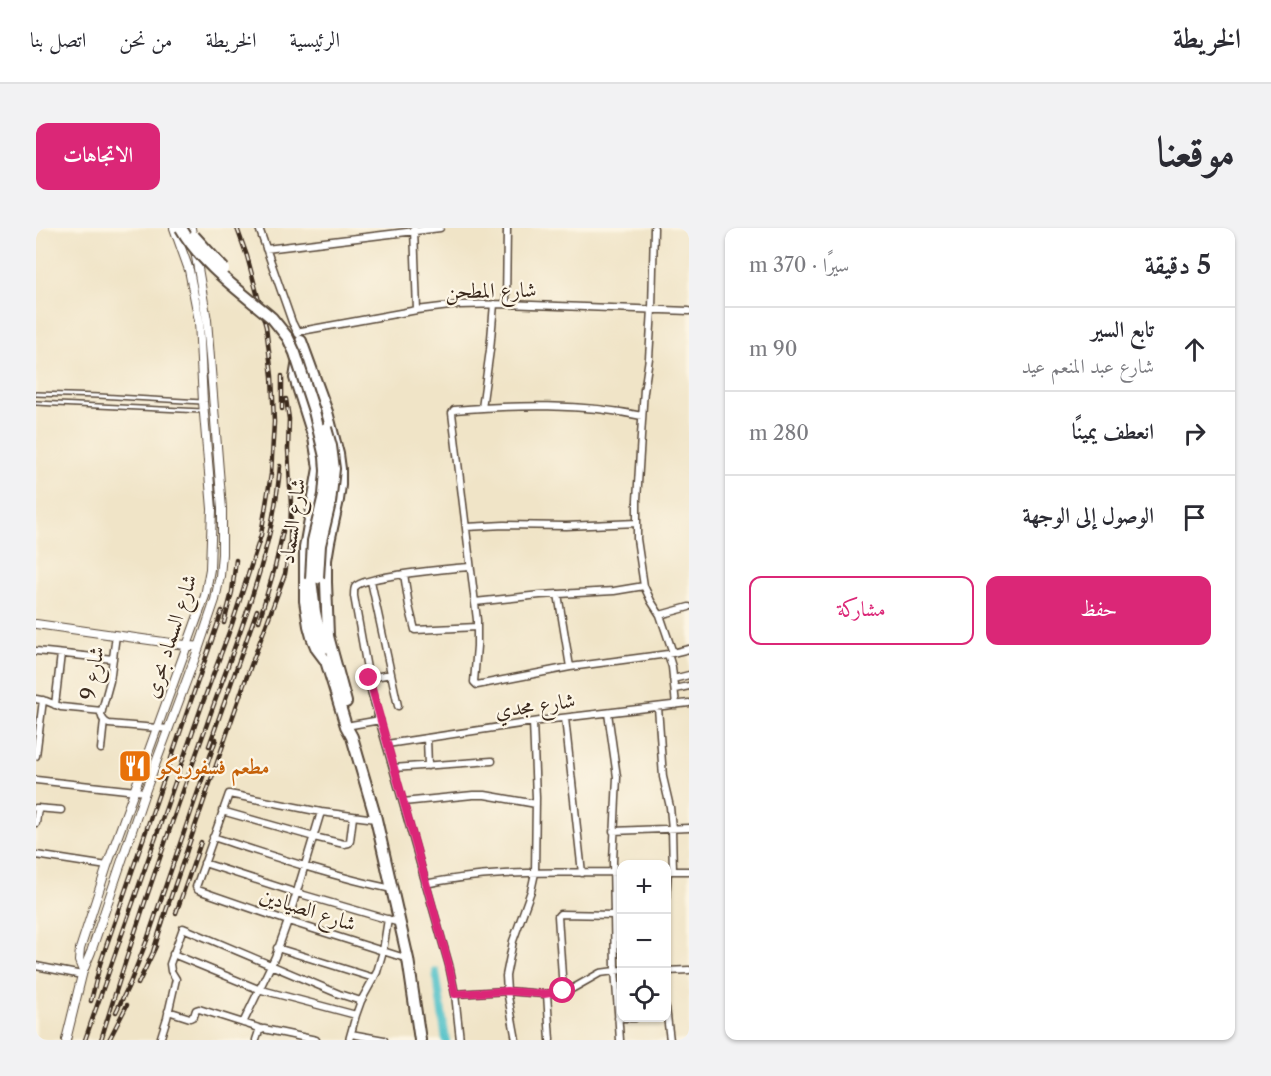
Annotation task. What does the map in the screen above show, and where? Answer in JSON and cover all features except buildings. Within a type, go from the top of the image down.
[{"type":"highway","points":[[181,228],[196,251],[279,326],[291,344],[299,364],[326,457],[324,495],[313,541],[315,612],[326,661]]},
{"type":"highway","points":[[190,228],[221,266],[284,321],[301,351],[321,410],[333,458],[332,493],[314,579],[328,636]]},
{"type":"highway","name":"شارع السماد","points":[[299,337],[327,412],[340,469],[338,500],[326,560],[328,636],[352,737],[376,819],[400,923],[408,959],[420,1040]]},
{"type":"highway","name":"شارع السماد","points":[[299,337],[295,378],[314,438],[319,468],[305,548],[305,601],[312,637],[326,661],[349,725]]},
{"type":"street","name":"شارع السماد بحرى","points":[[83,973],[79,961],[80,949],[107,866],[188,645],[210,569],[212,509],[204,406],[203,321],[189,270],[174,228]]},
{"type":"street","name":"شارع السماد بحرى","points":[[66,1040],[83,973],[145,792],[199,647],[215,600],[220,576],[222,509],[214,407],[190,228]]},
{"type":"street","name":"شارع السماد","points":[[259,228],[299,337]]},
{"type":"street","points":[[266,249],[440,228]]},
{"type":"street","points":[[506,304],[507,228]]},
{"type":"street","points":[[637,500],[645,377],[649,358],[654,228]]},
{"type":"street","points":[[414,230],[417,310]]},
{"type":"street","points":[[482,408],[494,304]]},
{"type":"street","name":"شارع المطحن","points":[[299,337],[417,310],[458,305],[506,304],[689,310]]},
{"type":"street","points":[[637,500],[644,390],[642,416],[637,500],[638,546],[644,586],[660,615],[670,654],[676,705]]},
{"type":"street","points":[[204,406],[214,407]]},
{"type":"street","points":[[642,416],[612,409],[537,407],[454,410],[451,415],[477,627],[474,682],[475,684],[570,667],[670,654],[689,649]]},
{"type":"street","points":[[212,509],[222,509]]},
{"type":"street","points":[[466,527],[637,523]]},
{"type":"street","points":[[211,554],[222,554]]},
{"type":"street","points":[[460,1040],[449,965],[369,678],[354,589],[357,585],[404,574],[470,567]]},
{"type":"street","points":[[404,574],[415,630],[477,627]]},
{"type":"street","points":[[371,581],[398,706]]},
{"type":"street","points":[[475,602],[614,591],[644,586]]},
{"type":"street","points":[[558,594],[570,667]]},
{"type":"street","points":[[660,615],[689,607]]},
{"type":"street","points":[[36,624],[199,647]]},
{"type":"street","name":"شارع 9","points":[[116,635],[111,681],[102,711],[104,721],[109,724],[169,729]]},
{"type":"street","points":[[36,651],[113,659]]},
{"type":"street","points":[[55,705],[62,654]]},
{"type":"street","points":[[369,678],[391,674]]},
{"type":"street","points":[[673,679],[689,675]]},
{"type":"street","points":[[675,689],[689,686]]},
{"type":"street","points":[[36,756],[40,700],[64,708],[102,711]]},
{"type":"street","name":"شارع مجدي","points":[[387,744],[533,722],[689,703]]},
{"type":"street","points":[[658,707],[663,777],[672,829],[670,860]]},
{"type":"street","points":[[608,713],[617,777],[613,872],[618,968]]},
{"type":"street","points":[[565,718],[582,873]]},
{"type":"street","points":[[349,725],[380,720]]},
{"type":"street","points":[[101,749],[104,721]]},
{"type":"street","points":[[516,1040],[506,976],[513,941],[535,873],[536,804],[533,722]]},
{"type":"street","points":[[427,738],[428,766]]},
{"type":"street","points":[[393,768],[492,761]]},
{"type":"street","points":[[36,780],[145,792]]},
{"type":"street","points":[[376,819],[321,812],[231,794],[228,795],[204,863],[400,923]]},
{"type":"street","points":[[403,802],[485,795],[536,804]]},
{"type":"street","points":[[36,823],[37,808],[61,810]]},
{"type":"street","points":[[222,811],[344,844],[349,843],[353,817]]},
{"type":"street","points":[[243,1023],[271,965],[288,921],[321,812]]},
{"type":"street","points":[[613,831],[689,828]]},
{"type":"street","points":[[213,837],[305,866],[392,889]]},
{"type":"street","points":[[36,855],[107,866]]},
{"type":"street","name":"شارع الصيادين","points":[[204,863],[196,887],[198,890],[408,959]]},
{"type":"street","points":[[671,871],[689,871]]},
{"type":"street","points":[[425,884],[471,876],[617,872]]},
{"type":"street","points":[[563,991],[558,916],[560,914],[614,915]]},
{"type":"street","points":[[384,1040],[350,1037],[361,1001],[377,972],[383,951],[387,919]]},
{"type":"street","points":[[159,1040],[176,979],[170,967],[173,954],[182,929],[185,928],[339,994],[361,1001]]},
{"type":"street","points":[[277,948],[374,978]]},
{"type":"street","points":[[173,954],[258,989],[356,1015]]},
{"type":"street","points":[[36,966],[83,973]]},
{"type":"street","points":[[671,971],[689,970]]},
{"type":"street","points":[[455,994],[507,991],[546,994],[570,990],[600,973],[617,971]]},
{"type":"street","points":[[546,994],[550,1040]]},
{"type":"street","points":[[168,1011],[190,1018],[194,1016],[196,1010],[200,1009],[262,1029],[316,1040]]},
{"type":"street","points":[[618,1022],[620,1040]]},
{"type":"street","points":[[668,1022],[670,1040]]},
{"type":"street","points":[[256,1040],[262,1029]]},
{"type":"lane","points":[[36,394],[99,396],[204,406]]},
{"type":"lane","points":[[36,403],[204,406]]},
{"type":"waterway","points":[[436,972],[446,1040]]},
{"type":"railway","points":[[85,1040],[232,624],[261,535],[271,474],[274,422],[272,376],[266,327],[237,228]]},
{"type":"railway","points":[[282,376],[282,409]]},
{"type":"railway","points":[[153,952],[243,687],[285,574],[290,543],[291,505],[289,419],[286,399]]},
{"type":"railway","points":[[101,1040],[152,882],[252,597],[270,532],[280,466]]},
{"type":"railway","points":[[259,621],[283,531]]},
{"type":"railway","points":[[224,623],[232,592],[236,560]]},
{"type":"railway","points":[[209,746],[257,610]]},
{"type":"railway","points":[[91,1001],[100,964],[222,611]]},
{"type":"railway","points":[[116,1012],[147,940],[216,739]]},
{"type":"railway","points":[[176,913],[201,842]]},
{"type":"railway","points":[[138,984],[156,946]]},
{"type":"railway","points":[[109,1040],[127,1005]]},
{"type":"place","name":"مطعم فسفوريكو","points":[[135,766]]},
{"type":"route","points":[[369,678],[449,965],[455,994],[507,991],[544,994],[563,991]]}]
